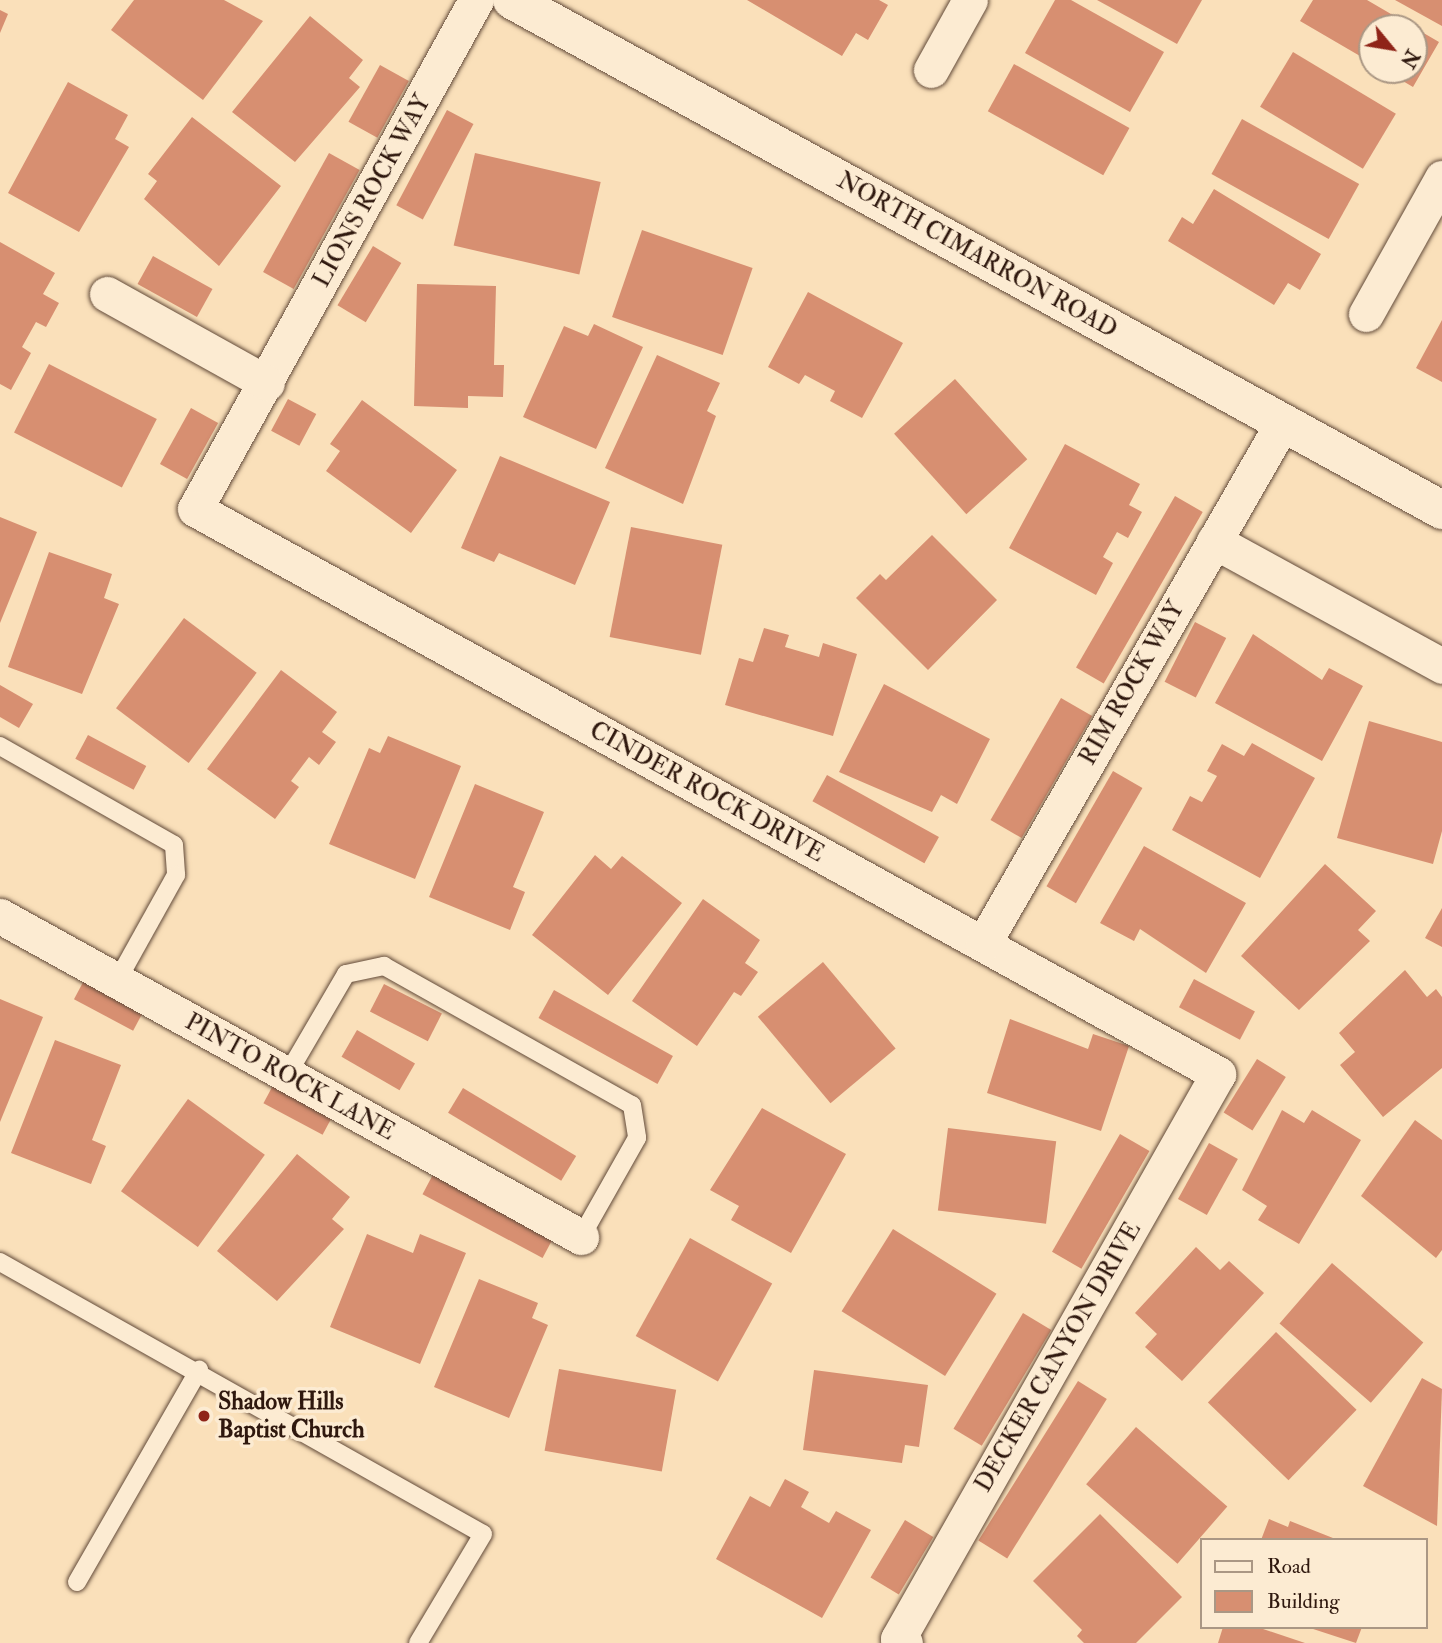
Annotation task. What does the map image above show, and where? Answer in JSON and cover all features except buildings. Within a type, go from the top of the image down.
[{"type":"street","name":"LIONS ROCK WAY","points":[[195,509],[267,383],[476,0]]},
{"type":"street","name":"NORTH CIMARRON ROAD","points":[[512,0],[1442,510]]},
{"type":"street","points":[[931,69],[970,0]]},
{"type":"street","points":[[1366,314],[1442,178]]},
{"type":"street","points":[[107,294],[267,383]]},
{"type":"street","name":"RIM ROCK WAY","points":[[983,944],[1283,422]]},
{"type":"street","name":"CINDER ROCK DRIVE","points":[[195,509],[1218,1074]]},
{"type":"street","points":[[1214,541],[1442,666]]},
{"type":"street","name":"PINTO ROCK LANE","points":[[0,916],[581,1237]]},
{"type":"street","name":"DECKER CANYON DRIVE","points":[[902,1641],[1218,1074]]},
{"type":"lane","points":[[0,746],[174,845],[176,875],[117,981]]},
{"type":"lane","points":[[288,1075],[346,974],[384,966],[632,1105],[637,1138],[581,1237]]},
{"type":"lane","points":[[0,1262],[199,1370],[482,1534],[418,1643]]},
{"type":"lane","points":[[77,1582],[199,1370]]},
{"type":"place","name":"Shadow Hills Baptist Church","points":[[204,1416]]}]
